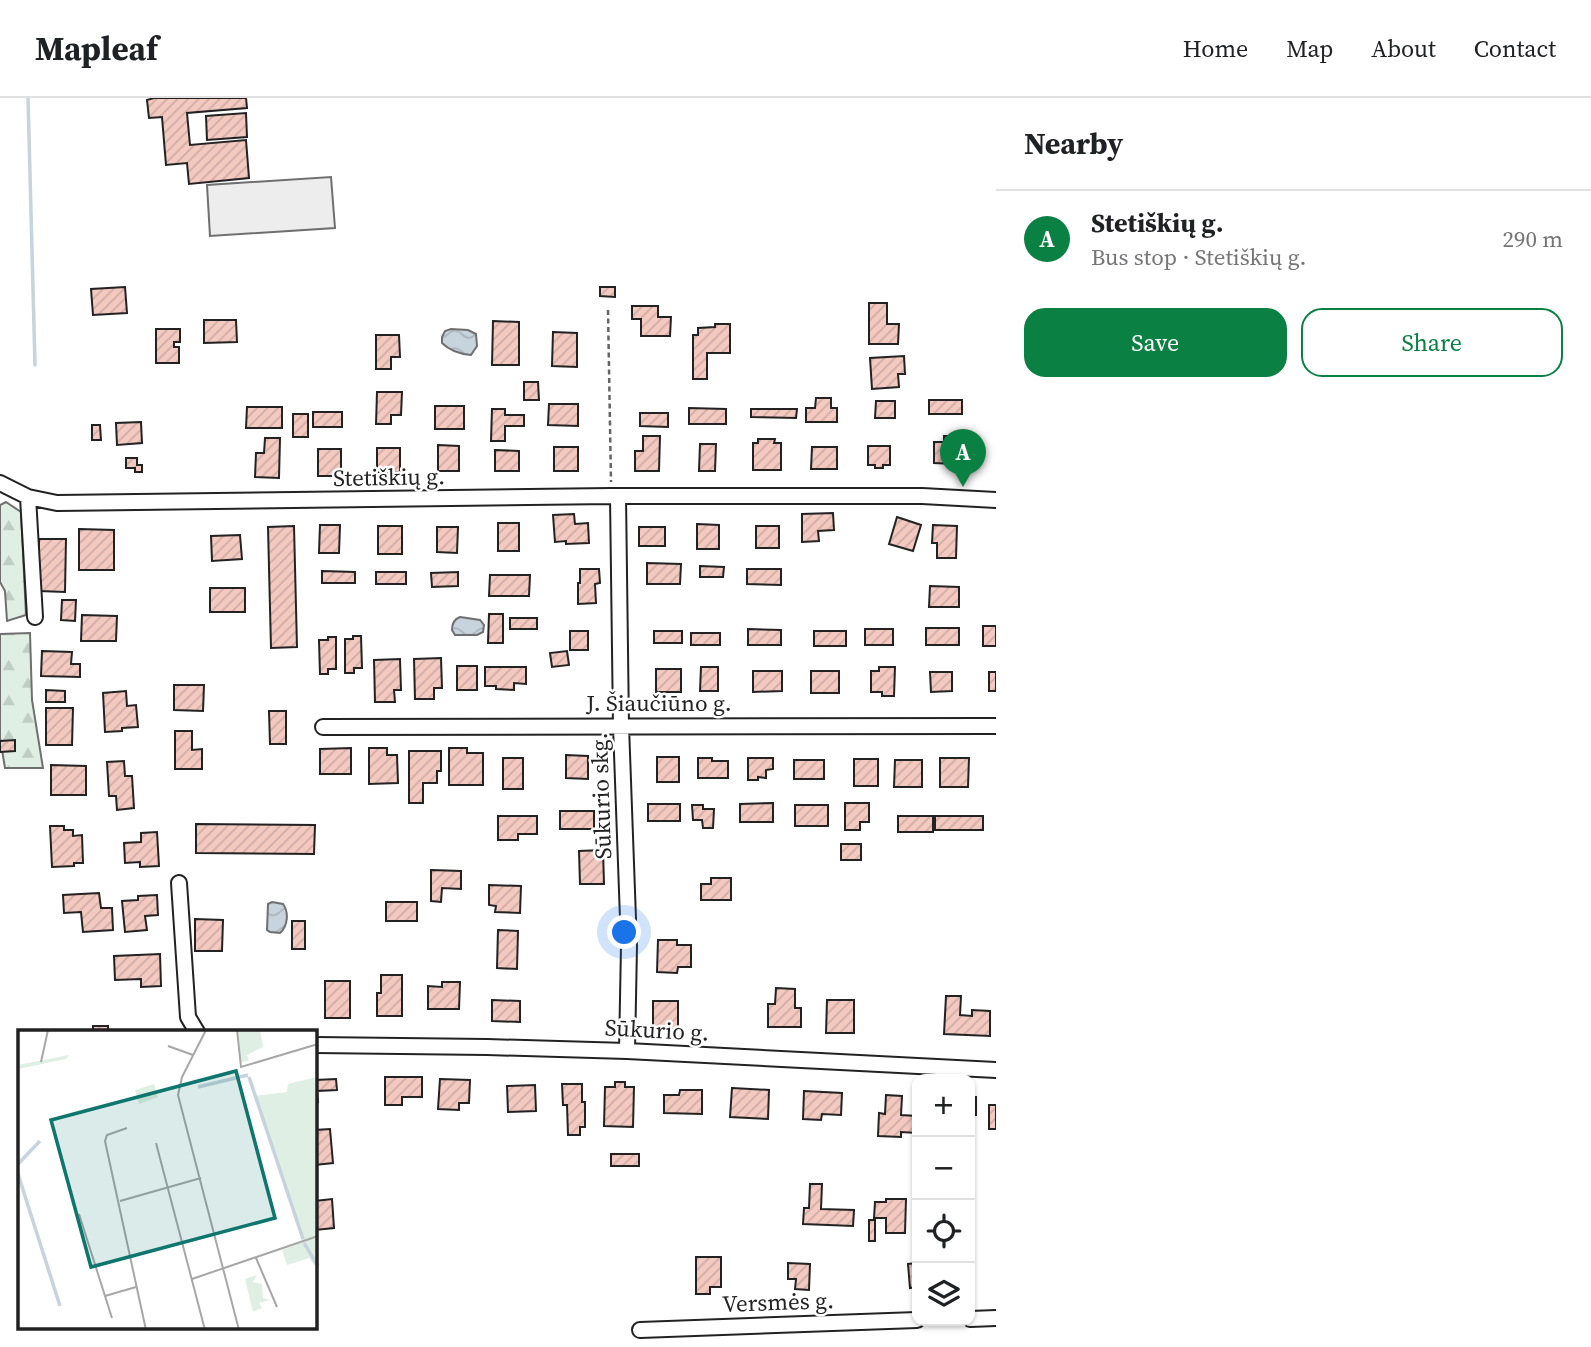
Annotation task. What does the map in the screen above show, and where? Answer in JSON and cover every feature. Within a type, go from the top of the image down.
[{"type":"street","name":"Stetiškių g.","points":[[0,483],[28,497],[57,503],[615,496],[922,496],[996,499]]},
{"type":"street","name":"Sūkurio skg.","points":[[615,496],[629,946],[627,1051]]},
{"type":"street","points":[[28,497],[35,617]]},
{"type":"street","name":"J. Šiaučiūno g.","points":[[323,727],[996,726]]},
{"type":"street","points":[[179,883],[188,1017],[196,1030]]},
{"type":"street","name":"Sūkurio g.","points":[[317,1045],[627,1051],[996,1070]]},
{"type":"street","points":[[975,1319],[996,1318]]},
{"type":"street","name":"Versmės g.","points":[[640,1330],[912,1320]]},
{"type":"path","points":[[608,310],[615,496]]},
{"type":"green space","points":[[6,502],[21,512],[26,615],[7,621],[5,591],[0,582],[0,505]]},
{"type":"green space","points":[[30,633],[32,700],[43,768],[5,768],[0,738],[0,634]]},
{"type":"shaded area","points":[[331,177],[335,228],[210,236],[207,185]]},
{"type":"water","points":[[468,330],[476,334],[477,346],[471,355],[455,352],[442,343],[445,331]]},
{"type":"water","points":[[460,617],[480,620],[484,625],[483,632],[477,635],[455,635],[452,626]]},
{"type":"water","points":[[268,904],[283,904],[286,911],[286,923],[280,933],[267,930]]},
{"type":"building","points":[[246,98],[247,108],[187,113],[190,145],[246,140],[249,178],[189,184],[187,163],[166,165],[162,117],[149,118],[147,100]]},
{"type":"building","points":[[246,113],[247,137],[207,140],[206,116]]},
{"type":"building","points":[[125,287],[127,313],[93,315],[91,289]]},
{"type":"building","points":[[600,287],[615,287],[615,297],[600,296]]},
{"type":"building","points":[[869,303],[887,303],[887,324],[899,324],[898,344],[869,344]]},
{"type":"building","points":[[632,306],[658,306],[658,317],[671,317],[670,336],[641,336],[641,319],[632,319]]},
{"type":"building","points":[[204,320],[236,320],[237,342],[204,343]]},
{"type":"building","points":[[493,321],[519,322],[519,365],[492,365]]},
{"type":"building","points":[[715,324],[730,324],[730,353],[707,353],[707,379],[693,379],[693,335],[698,335],[698,328],[715,327]]},
{"type":"building","points":[[156,329],[180,329],[180,342],[174,342],[174,347],[179,347],[179,363],[156,363]]},
{"type":"building","points":[[553,332],[577,333],[577,367],[552,366]]},
{"type":"building","points":[[376,335],[399,335],[400,357],[391,357],[391,369],[376,369]]},
{"type":"building","points":[[904,356],[905,374],[898,374],[899,387],[872,389],[870,358]]},
{"type":"building","points":[[524,382],[538,382],[539,400],[524,400]]},
{"type":"building","points":[[377,392],[402,392],[401,415],[391,415],[391,424],[376,424]]},
{"type":"building","points":[[816,398],[831,398],[831,408],[837,408],[837,422],[806,422],[806,408],[815,408]]},
{"type":"building","points":[[929,400],[962,400],[962,414],[929,414]]},
{"type":"building","points":[[876,401],[895,401],[895,418],[875,418]]},
{"type":"building","points":[[549,404],[578,404],[578,426],[548,425]]},
{"type":"building","points":[[435,406],[464,406],[464,429],[435,429]]},
{"type":"building","points":[[247,407],[282,407],[282,428],[246,428]]},
{"type":"building","points":[[689,408],[726,409],[726,424],[689,424]]},
{"type":"building","points":[[492,409],[505,409],[505,415],[524,415],[524,426],[505,426],[505,441],[491,441]]},
{"type":"building","points":[[751,409],[797,409],[796,418],[751,417]]},
{"type":"building","points":[[313,412],[342,412],[342,427],[313,427]]},
{"type":"building","points":[[640,413],[668,413],[668,427],[640,426]]},
{"type":"building","points":[[293,414],[308,414],[308,437],[293,437]]},
{"type":"building","points":[[141,422],[142,443],[117,445],[116,423]]},
{"type":"building","points":[[92,425],[100,425],[101,440],[92,440]]},
{"type":"building","points":[[643,436],[660,436],[659,471],[635,471],[635,451],[643,451]]},
{"type":"building","points":[[944,436],[957,436],[956,464],[934,463],[934,442],[944,442]]},
{"type":"building","points":[[265,438],[280,438],[279,478],[255,477],[256,453],[264,453]]},
{"type":"building","points":[[758,439],[775,439],[774,443],[781,443],[781,470],[753,470],[753,443],[758,443]]},
{"type":"building","points":[[700,444],[716,444],[715,471],[699,471]]},
{"type":"building","points":[[438,445],[459,446],[459,471],[438,471]]},
{"type":"building","points":[[868,446],[890,446],[890,465],[875,468],[875,465],[868,465]]},
{"type":"building","points":[[554,447],[578,447],[578,471],[554,471]]},
{"type":"building","points":[[812,447],[837,447],[837,469],[811,469]]},
{"type":"building","points":[[377,448],[400,448],[400,472],[377,472]]},
{"type":"building","points":[[318,449],[341,449],[341,476],[318,476]]},
{"type":"building","points":[[495,450],[519,451],[519,471],[495,471]]},
{"type":"building","points":[[126,458],[137,458],[137,465],[142,465],[142,472],[135,472],[135,468],[126,468]]},
{"type":"building","points":[[833,513],[834,530],[818,531],[819,541],[802,542],[802,514]]},
{"type":"building","points":[[574,514],[575,524],[588,523],[589,543],[555,542],[553,515]]},
{"type":"building","points":[[897,517],[921,525],[913,551],[889,544]]},
{"type":"building","points":[[498,523],[519,523],[519,551],[498,551]]},
{"type":"building","points":[[697,524],[719,525],[719,549],[697,549]]},
{"type":"building","points":[[320,525],[340,525],[339,553],[319,553]]},
{"type":"building","points":[[933,525],[957,526],[956,558],[937,558],[937,543],[932,543]]},
{"type":"building","points":[[294,526],[297,647],[271,648],[268,527]]},
{"type":"building","points":[[378,526],[402,526],[402,554],[378,554]]},
{"type":"building","points":[[756,526],[779,526],[779,548],[756,548]]},
{"type":"building","points":[[437,527],[458,527],[457,553],[437,552]]},
{"type":"building","points":[[639,527],[665,527],[665,546],[639,546]]},
{"type":"building","points":[[79,529],[114,530],[114,570],[79,570]]},
{"type":"building","points":[[240,535],[242,559],[212,561],[211,536]]},
{"type":"building","points":[[39,539],[66,539],[65,592],[39,591]]},
{"type":"building","points":[[647,563],[681,564],[680,584],[647,584]]},
{"type":"building","points":[[700,566],[724,567],[723,577],[700,577]]},
{"type":"building","points":[[580,569],[599,569],[600,583],[595,584],[596,603],[578,604]]},
{"type":"building","points":[[747,569],[781,569],[781,585],[747,584]]},
{"type":"building","points":[[322,571],[355,572],[355,583],[322,583]]},
{"type":"building","points":[[376,572],[406,572],[406,584],[376,584]]},
{"type":"building","points":[[458,572],[458,586],[432,587],[431,573]]},
{"type":"building","points":[[490,575],[530,575],[529,596],[489,596]]},
{"type":"building","points":[[930,586],[959,587],[959,607],[929,607]]},
{"type":"building","points":[[210,588],[245,588],[245,612],[210,612]]},
{"type":"building","points":[[62,600],[76,600],[75,621],[61,620]]},
{"type":"building","points":[[489,614],[503,614],[503,643],[488,643]]},
{"type":"building","points":[[82,615],[117,616],[116,641],[81,641]]},
{"type":"building","points":[[510,618],[537,618],[537,629],[510,629]]},
{"type":"building","points":[[983,626],[996,626],[996,646],[983,646]]},
{"type":"building","points":[[926,628],[959,628],[959,645],[926,645]]},
{"type":"building","points":[[748,629],[781,630],[781,645],[748,645]]},
{"type":"building","points":[[865,629],[893,629],[893,645],[865,645]]},
{"type":"building","points":[[570,631],[588,631],[588,650],[570,650]]},
{"type":"building","points":[[654,631],[682,631],[682,643],[654,643]]},
{"type":"building","points":[[814,631],[846,631],[846,646],[814,646]]},
{"type":"building","points":[[691,633],[720,633],[720,645],[691,645]]},
{"type":"building","points":[[353,636],[361,636],[362,668],[354,668],[354,673],[345,673],[345,639],[353,639]]},
{"type":"building","points":[[328,637],[336,637],[336,669],[328,669],[328,674],[320,674],[319,640],[328,640]]},
{"type":"building","points":[[42,651],[72,652],[71,664],[80,664],[80,677],[41,676]]},
{"type":"building","points":[[567,651],[569,665],[552,667],[550,653]]},
{"type":"building","points":[[441,658],[442,688],[434,688],[434,699],[415,699],[414,659]]},
{"type":"building","points":[[400,659],[401,690],[394,690],[395,702],[375,702],[374,660]]},
{"type":"building","points":[[457,666],[477,666],[477,690],[457,690]]},
{"type":"building","points":[[485,667],[526,667],[526,684],[514,683],[514,690],[485,686]]},
{"type":"building","points":[[701,667],[718,667],[718,691],[700,691]]},
{"type":"building","points":[[879,667],[895,667],[894,696],[871,692],[871,671],[879,671]]},
{"type":"building","points":[[656,669],[681,669],[681,692],[656,692]]},
{"type":"building","points":[[753,671],[782,671],[782,691],[753,692]]},
{"type":"building","points":[[811,671],[839,671],[839,693],[811,693]]},
{"type":"building","points":[[930,672],[952,672],[952,691],[931,692]]},
{"type":"building","points":[[989,672],[996,672],[996,691],[989,691]]},
{"type":"building","points":[[174,685],[204,685],[203,711],[174,710]]},
{"type":"building","points":[[46,690],[65,691],[65,702],[46,702]]},
{"type":"building","points":[[126,691],[127,706],[136,705],[138,727],[105,732],[103,693]]},
{"type":"building","points":[[46,708],[73,708],[72,745],[46,745]]},
{"type":"building","points":[[269,711],[286,711],[286,744],[270,744]]},
{"type":"building","points":[[175,731],[192,731],[192,750],[202,749],[202,769],[175,769]]},
{"type":"building","points":[[15,740],[15,751],[0,752],[0,741]]},
{"type":"building","points":[[351,748],[351,774],[320,774],[320,749]]},
{"type":"building","points":[[369,748],[387,748],[387,755],[397,755],[398,783],[369,784]]},
{"type":"building","points":[[449,748],[467,748],[467,753],[483,753],[483,785],[449,785]]},
{"type":"building","points":[[409,751],[441,751],[441,771],[437,771],[437,783],[423,783],[423,803],[409,803]]},
{"type":"building","points":[[566,755],[588,756],[588,779],[566,778]]},
{"type":"building","points":[[657,757],[679,757],[679,782],[657,782]]},
{"type":"building","points":[[503,758],[523,758],[523,789],[503,789]]},
{"type":"building","points":[[698,758],[728,761],[728,778],[698,778]]},
{"type":"building","points":[[748,758],[773,758],[773,769],[766,770],[766,778],[748,780]]},
{"type":"building","points":[[940,758],[969,758],[968,787],[940,787]]},
{"type":"building","points":[[854,759],[878,759],[878,786],[854,786]]},
{"type":"building","points":[[794,760],[824,760],[824,779],[794,779]]},
{"type":"building","points":[[895,760],[922,760],[922,787],[894,787]]},
{"type":"building","points":[[124,761],[125,776],[132,776],[134,808],[117,810],[116,796],[109,796],[107,762]]},
{"type":"building","points":[[51,765],[86,766],[86,795],[51,795]]},
{"type":"building","points":[[773,803],[773,822],[740,822],[740,804]]},
{"type":"building","points":[[845,803],[869,803],[869,822],[860,822],[860,830],[845,830]]},
{"type":"building","points":[[648,804],[680,804],[680,821],[648,821]]},
{"type":"building","points":[[692,805],[714,809],[713,828],[703,828],[702,820],[693,820]]},
{"type":"building","points":[[795,805],[828,805],[828,826],[795,826]]},
{"type":"building","points":[[560,811],[594,811],[594,829],[560,829]]},
{"type":"building","points":[[498,816],[537,816],[537,834],[518,834],[518,840],[498,840]]},
{"type":"building","points":[[898,816],[933,816],[933,832],[898,832]]},
{"type":"building","points":[[935,816],[983,816],[983,830],[935,830]]},
{"type":"building","points":[[196,824],[315,825],[314,854],[196,853]]},
{"type":"building","points":[[50,826],[64,826],[64,830],[73,830],[73,836],[82,835],[83,863],[52,867]]},
{"type":"building","points":[[157,832],[159,866],[140,867],[140,862],[125,863],[124,843],[141,842],[141,833]]},
{"type":"building","points":[[841,844],[861,844],[861,860],[841,860]]},
{"type":"building","points":[[603,850],[604,884],[580,884],[579,851]]},
{"type":"building","points":[[431,870],[461,871],[461,889],[442,888],[441,902],[431,901]]},
{"type":"building","points":[[711,878],[731,878],[731,900],[701,900],[701,884],[711,884]]},
{"type":"building","points":[[489,885],[521,886],[520,913],[495,912],[496,906],[489,905]]},
{"type":"building","points":[[99,893],[101,908],[112,908],[113,930],[83,932],[81,912],[64,913],[63,895]]},
{"type":"building","points":[[157,895],[158,915],[145,916],[147,930],[125,932],[122,901],[138,900],[138,896]]},
{"type":"building","points":[[386,902],[417,902],[417,921],[386,921]]},
{"type":"building","points":[[195,919],[223,920],[222,951],[195,951]]},
{"type":"building","points":[[292,921],[305,921],[305,949],[292,949]]},
{"type":"building","points":[[498,930],[518,931],[517,969],[497,968]]},
{"type":"building","points":[[658,940],[677,940],[677,945],[691,945],[691,967],[678,967],[677,973],[657,972]]},
{"type":"building","points":[[160,954],[161,986],[141,987],[141,979],[115,980],[114,956]]},
{"type":"building","points":[[381,975],[402,975],[402,1016],[377,1016],[377,993],[381,993]]},
{"type":"building","points":[[325,981],[350,981],[350,1018],[325,1018]]},
{"type":"building","points":[[442,982],[460,982],[459,1009],[428,1009],[428,986],[442,987]]},
{"type":"building","points":[[776,988],[795,989],[795,1008],[801,1008],[801,1027],[768,1027],[768,1004],[775,1004]]},
{"type":"building","points":[[946,996],[961,996],[960,1015],[972,1016],[972,1010],[990,1011],[990,1036],[944,1034]]},
{"type":"building","points":[[492,1000],[520,1001],[520,1022],[492,1021]]},
{"type":"building","points":[[827,1000],[854,1000],[854,1033],[826,1033]]},
{"type":"building","points":[[653,1001],[678,1001],[678,1029],[653,1029]]},
{"type":"building","points":[[93,1026],[108,1026],[108,1030],[93,1030]]},
{"type":"building","points":[[385,1077],[422,1077],[422,1097],[402,1097],[402,1105],[385,1105]]},
{"type":"building","points":[[336,1079],[337,1090],[317,1091],[317,1080]]},
{"type":"building","points":[[440,1079],[470,1080],[469,1103],[459,1103],[459,1110],[438,1109]]},
{"type":"building","points":[[615,1082],[625,1082],[625,1087],[634,1087],[633,1127],[604,1126],[605,1087],[615,1087]]},
{"type":"building","points":[[562,1084],[582,1084],[585,1127],[580,1127],[580,1135],[568,1135],[567,1105],[563,1105]]},
{"type":"building","points":[[535,1085],[536,1111],[508,1112],[507,1086]]},
{"type":"building","points":[[732,1088],[769,1090],[768,1119],[730,1117]]},
{"type":"building","points":[[680,1090],[702,1090],[702,1114],[664,1113],[664,1095],[679,1095]]},
{"type":"building","points":[[804,1091],[842,1093],[841,1115],[822,1114],[821,1120],[803,1119]]},
{"type":"building","points":[[886,1095],[902,1096],[901,1115],[912,1116],[912,1133],[901,1132],[901,1137],[878,1136],[879,1113],[885,1114]]},
{"type":"building","points":[[989,1105],[996,1105],[996,1129],[989,1129]]},
{"type":"building","points":[[330,1129],[333,1163],[317,1165],[317,1130]]},
{"type":"building","points":[[611,1154],[639,1154],[639,1166],[611,1166]]},
{"type":"building","points":[[810,1184],[822,1184],[821,1209],[854,1210],[853,1226],[803,1224],[804,1208],[809,1208]]},
{"type":"building","points":[[332,1199],[334,1228],[317,1230],[317,1201]]},
{"type":"building","points":[[886,1199],[906,1199],[905,1233],[886,1233],[886,1218],[874,1218],[875,1202],[886,1202]]},
{"type":"building","points":[[869,1220],[875,1220],[875,1241],[869,1241]]},
{"type":"building","points":[[696,1257],[721,1257],[721,1287],[710,1287],[710,1294],[696,1294]]},
{"type":"building","points":[[788,1263],[810,1264],[809,1290],[795,1289],[796,1279],[788,1279]]},
{"type":"building","points":[[908,1264],[912,1264],[910,1288]]},
{"type":"waterway","points":[[28,98],[35,365]]},
{"type":"place","name":"Stetiškių g.","points":[[963,487]]}]
